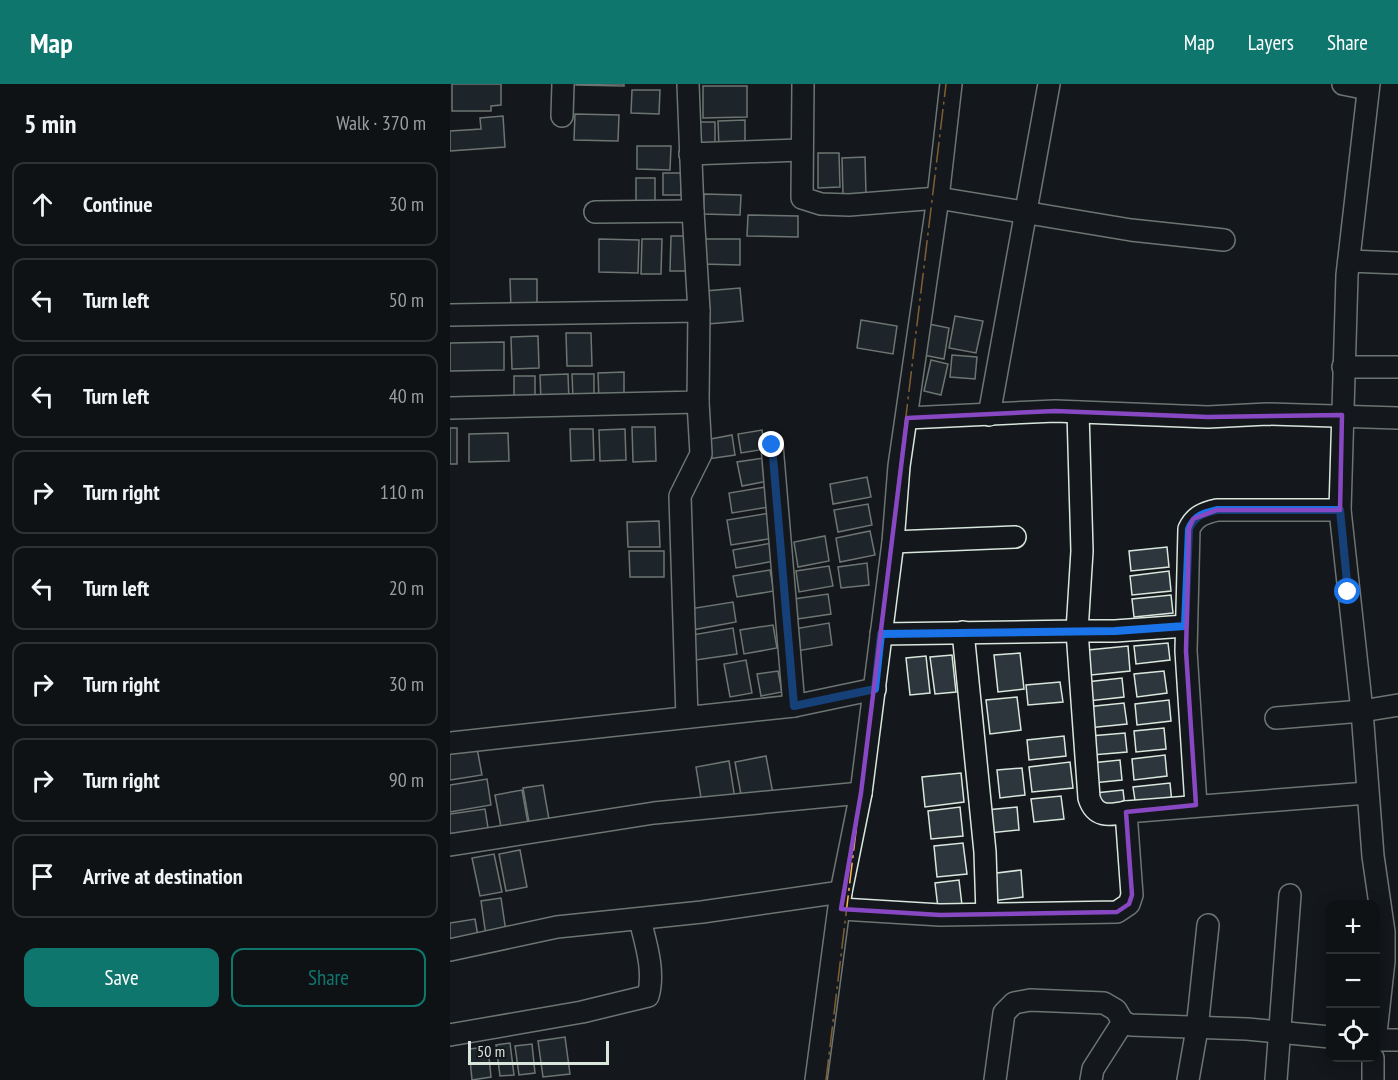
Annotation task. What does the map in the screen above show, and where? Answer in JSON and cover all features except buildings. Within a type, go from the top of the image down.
[{"type":"street","points":[[562,116],[563,84]]},
{"type":"street","points":[[687,717],[680,496],[700,454],[699,311],[688,84]]},
{"type":"street","points":[[803,84],[800,150],[802,198],[821,204],[849,206],[938,198],[1131,230],[1224,240]]},
{"type":"street","points":[[816,1080],[838,915],[861,793],[893,542],[899,466],[938,198],[951,84]]},
{"type":"street","points":[[989,415],[1049,84]]},
{"type":"street","points":[[1343,84],[1369,86],[1349,261],[1343,367],[1340,510],[1362,711],[1372,856],[1383,932],[1384,961],[1379,1008]]},
{"type":"street","points":[[690,154],[800,150]]},
{"type":"street","points":[[595,212],[693,211]]},
{"type":"street","points":[[1349,261],[1398,263]]},
{"type":"street","points":[[450,315],[699,311]]},
{"type":"street","points":[[1343,367],[1398,368]]},
{"type":"street","points":[[450,408],[698,402]]},
{"type":"street","points":[[907,418],[1078,412],[1208,417],[1267,414],[1398,418]]},
{"type":"street","points":[[1078,412],[1082,551],[1077,631],[1089,798],[1092,809],[1109,816],[1196,804],[1367,793]]},
{"type":"street","points":[[772,445],[794,706]]},
{"type":"street","points":[[1196,804],[1185,626],[1189,529],[1193,519],[1217,510],[1340,510]]},
{"type":"street","points":[[893,542],[1015,537]]},
{"type":"street","points":[[881,634],[1115,631],[1185,626]]},
{"type":"street","points":[[963,632],[983,829],[987,914]]},
{"type":"street","points":[[450,743],[794,706],[875,689]]},
{"type":"street","points":[[1276,718],[1362,711],[1398,705]]},
{"type":"street","points":[[450,845],[654,813],[861,793]]},
{"type":"street","points":[[450,950],[557,927],[841,900],[940,915],[1117,912],[1125,909],[1132,895],[1125,812]]},
{"type":"street","points":[[1276,1080],[1290,895]]},
{"type":"street","points":[[450,1035],[582,1012],[648,996],[652,984],[640,920]]},
{"type":"street","points":[[1188,1080],[1197,1029],[1208,925]]},
{"type":"street","points":[[995,1080],[1004,1013],[1014,1003],[1030,1000],[1104,1003],[1116,1010],[1123,1022],[1131,1025],[1279,1032],[1326,1037]]},
{"type":"street","points":[[1091,1080],[1094,1069],[1123,1022]]},
{"type":"street","points":[[1380,1040],[1398,1040]]},
{"type":"street","points":[[1373,1062],[1373,1080]]},
{"type":"highlighted area","points":[[1055,411],[1208,417],[1342,415],[1340,510],[1217,510],[1193,519],[1189,529],[1186,651],[1196,805],[1126,812],[1132,895],[1129,904],[1117,912],[940,915],[841,909],[861,793],[907,418]]},
{"type":"power","points":[[826,1080],[946,84]]},
{"type":"route","points":[[772,445],[794,706],[875,689],[881,634],[1115,631],[1185,626],[1189,529],[1193,519],[1217,510],[1340,510],[1348,592]]}]
